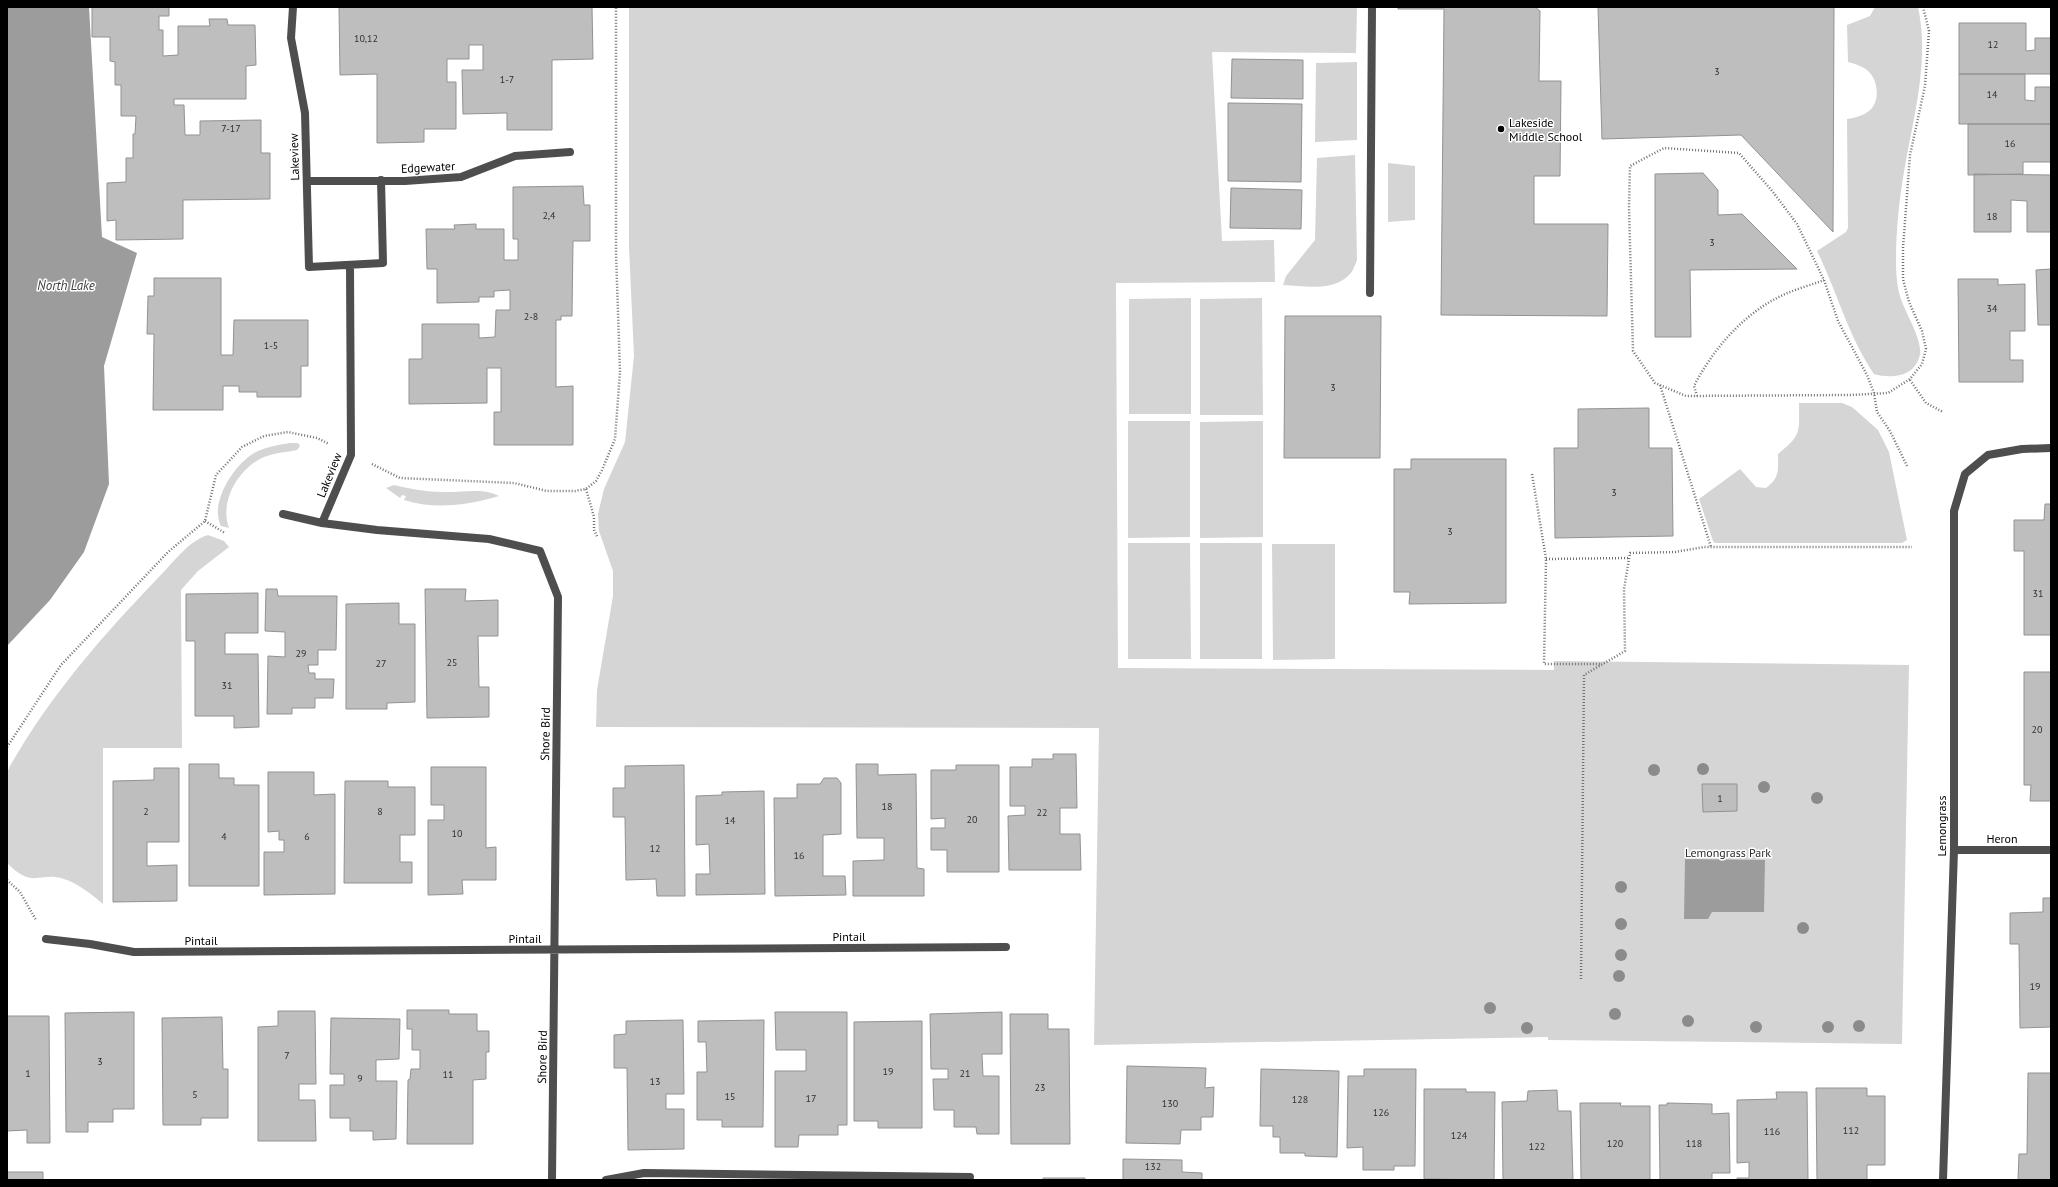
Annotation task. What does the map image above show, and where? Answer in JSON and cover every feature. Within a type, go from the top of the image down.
[{"type":"street","name":"Lakeview","points":[[293,7],[292,38],[305,113],[309,267],[350,266],[383,263],[381,180]]},
{"type":"street","points":[[1370,293],[1372,7]]},
{"type":"street","name":"Edgewater","points":[[307,181],[405,181],[461,177],[515,156],[570,152]]},
{"type":"street","name":"Lakeview","points":[[322,523],[352,456],[350,266]]},
{"type":"street","name":"Lemongrass","points":[[1943,1180],[1954,850],[1954,511],[1965,474],[1988,455],[2022,449],[2051,448]]},
{"type":"street","name":"Shore Bird","points":[[283,514],[322,523],[377,530],[489,539],[540,551],[558,597],[552,1180]]},
{"type":"street","name":"Heron","points":[[1954,850],[2051,850]]},
{"type":"street","name":"Pintail","points":[[46,939],[90,944],[134,952],[1006,947]]},
{"type":"street","points":[[606,1180],[644,1173],[970,1177]]},
{"type":"path","points":[[375,465],[400,478],[514,483],[547,490],[575,492],[586,489],[596,481],[602,470],[615,439],[620,372],[616,253],[616,7]]},
{"type":"path","points":[[1907,466],[1890,431],[1877,412],[1874,393],[1867,375],[1838,320],[1824,280],[1797,224],[1773,192],[1739,153],[1664,148],[1630,166],[1629,208],[1633,351],[1655,383],[1686,396],[1727,396],[1874,393],[1888,393],[1910,379],[1922,364],[1926,349],[1922,331],[1909,302],[1903,279],[1903,248],[1910,155],[1925,86],[1929,31],[1923,7]]},
{"type":"path","points":[[1697,396],[1694,386],[1702,370],[1725,339],[1755,313],[1783,295],[1824,280]]},
{"type":"path","points":[[1910,379],[1926,403],[1943,412]]},
{"type":"path","points":[[1660,385],[1711,547]]},
{"type":"path","points":[[7,747],[61,666],[168,552],[205,521],[216,476],[242,447],[264,436],[288,432],[317,438]]},
{"type":"path","points":[[1532,474],[1546,559],[1544,664],[1602,664]]},
{"type":"path","points":[[586,489],[594,517],[594,530],[598,538]]},
{"type":"path","points":[[205,521],[225,533]]},
{"type":"path","points":[[1581,979],[1584,675],[1625,651],[1624,589],[1630,553],[1675,552],[1711,547],[1912,547]]},
{"type":"path","points":[[1546,559],[1629,558]]},
{"type":"path","points":[[7,880],[20,892],[46,939]]},
{"type":"green space","name":"Lemongrass Park","points":[[629,7],[1357,7],[1356,53],[1212,52],[1222,241],[1274,240],[1275,282],[1116,283],[1118,668],[1554,670],[1554,661],[1909,665],[1902,1044],[1548,1040],[1548,1037],[1094,1045],[1099,728],[596,727],[597,690],[613,596],[613,571],[599,531],[598,514],[604,489],[625,442],[634,356],[629,247]]},
{"type":"green space","points":[[1875,7],[1918,7],[1921,28],[1922,48],[1919,90],[1901,194],[1897,227],[1896,260],[1899,292],[1917,335],[1920,354],[1918,362],[1914,368],[1908,372],[1895,376],[1881,376],[1874,374],[1850,329],[1817,251],[1846,232],[1848,228],[1847,119],[1860,116],[1870,110],[1877,97],[1877,92],[1875,81],[1870,73],[1862,67],[1848,62],[1847,25],[1870,16]]},
{"type":"green space","points":[[1357,62],[1357,140],[1315,142],[1316,63]]},
{"type":"green space","points":[[1355,155],[1357,260],[1352,271],[1343,280],[1328,286],[1310,287],[1283,285],[1286,276],[1315,240],[1317,158]]},
{"type":"green space","points":[[1388,163],[1415,166],[1415,220],[1388,222]]},
{"type":"green space","points":[[1191,298],[1191,414],[1129,414],[1129,299]]},
{"type":"green space","points":[[1262,298],[1263,415],[1200,415],[1200,299]]},
{"type":"green space","points":[[1799,403],[1842,403],[1852,407],[1878,430],[1889,452],[1907,540],[1902,543],[1715,543],[1713,541],[1699,499],[1740,469],[1756,487],[1766,488],[1771,484],[1777,473],[1778,454],[1786,448],[1798,432]]},
{"type":"green space","points":[[1128,421],[1190,421],[1190,537],[1128,538]]},
{"type":"green space","points":[[1263,421],[1263,537],[1200,538],[1200,422]]},
{"type":"green space","points":[[298,443],[300,446],[297,450],[264,457],[255,462],[239,477],[233,486],[227,507],[229,528],[221,526],[218,517],[218,507],[221,496],[232,475],[239,466],[258,451],[272,446]]},
{"type":"green space","points":[[394,485],[431,491],[479,491],[492,493],[499,496],[464,504],[440,506],[428,505],[404,500],[406,496],[402,495],[400,498],[386,488]]},
{"type":"green space","points":[[208,535],[224,541],[229,547],[198,571],[181,590],[182,748],[103,748],[103,904],[80,886],[64,879],[55,877],[30,878],[24,876],[7,863],[7,773],[10,766],[42,715],[97,645],[187,547]]},
{"type":"green space","points":[[1128,543],[1190,543],[1191,659],[1128,659]]},
{"type":"green space","points":[[1200,543],[1262,543],[1262,659],[1200,659]]},
{"type":"green space","points":[[1272,544],[1335,544],[1335,659],[1273,660]]},
{"type":"water","name":"North Lake","points":[[7,7],[89,7],[102,237],[137,253],[104,366],[109,484],[84,552],[50,600],[7,646]]},
{"type":"water","points":[[1685,859],[1765,860],[1764,912],[1712,912],[1708,919],[1684,919]]},
{"type":"building","points":[[92,7],[169,7],[169,16],[159,16],[159,30],[163,30],[163,56],[178,55],[178,26],[210,26],[209,19],[227,19],[228,25],[255,25],[256,65],[246,66],[246,99],[174,99],[174,105],[184,105],[185,135],[200,135],[200,121],[261,120],[261,153],[270,153],[270,199],[183,200],[183,239],[116,240],[116,220],[107,221],[107,183],[126,182],[126,158],[133,158],[133,134],[135,134],[136,116],[121,116],[121,85],[115,85],[115,62],[110,61],[110,37],[92,37]]},
{"type":"building","points":[[339,7],[592,7],[593,59],[552,60],[552,130],[507,130],[507,113],[463,114],[462,70],[483,70],[483,45],[469,45],[469,59],[447,59],[447,82],[456,82],[456,129],[424,129],[424,142],[377,143],[377,74],[340,75]]},
{"type":"building","name":"Lakeside Middle School","points":[[1398,7],[1535,7],[1540,11],[1539,81],[1561,81],[1560,176],[1534,176],[1534,224],[1608,224],[1607,316],[1441,315],[1444,9],[1398,9]]},
{"type":"building","name":"Lakeside Middle School","points":[[1598,7],[1834,7],[1833,232],[1741,135],[1602,139]]},
{"type":"building","points":[[1959,23],[2026,23],[2026,51],[2035,50],[2035,38],[2051,38],[2051,74],[1959,74]]},
{"type":"building","points":[[1232,59],[1303,60],[1303,99],[1231,98]]},
{"type":"building","points":[[1959,74],[2025,74],[2025,100],[2035,101],[2035,87],[2051,87],[2051,124],[1959,124]]},
{"type":"building","points":[[1228,103],[1302,104],[1301,182],[1228,181]]},
{"type":"building","points":[[1968,124],[2051,124],[2051,162],[2023,162],[2023,174],[1968,175]]},
{"type":"building","points":[[1703,173],[1718,190],[1718,215],[1742,214],[1797,269],[1690,270],[1691,337],[1655,337],[1655,174]]},
{"type":"building","points":[[1974,174],[2051,175],[2051,232],[2027,232],[2027,201],[2011,200],[2011,232],[1974,232]]},
{"type":"building","points":[[583,186],[584,205],[590,205],[590,241],[573,241],[572,316],[561,316],[561,320],[556,320],[556,387],[573,386],[573,445],[494,445],[494,412],[501,412],[501,368],[487,368],[487,403],[409,404],[409,359],[422,359],[422,324],[479,324],[479,338],[495,337],[496,310],[510,310],[510,290],[494,291],[494,297],[479,297],[479,302],[437,303],[437,269],[427,269],[426,229],[455,229],[454,225],[476,224],[476,229],[504,229],[504,260],[518,260],[518,239],[513,239],[513,187]]},
{"type":"building","points":[[1231,188],[1302,190],[1301,229],[1230,228]]},
{"type":"building","points":[[2051,269],[2051,325],[2038,325],[2036,270]]},
{"type":"building","points":[[154,278],[221,278],[221,355],[233,355],[234,320],[308,320],[308,366],[301,366],[301,397],[257,397],[257,392],[239,392],[239,386],[223,386],[223,410],[153,410],[154,334],[147,334],[148,296],[154,296]]},
{"type":"building","points":[[1958,279],[1998,279],[1998,285],[2025,284],[2025,331],[2010,331],[2010,360],[2023,360],[2023,382],[1959,382]]},
{"type":"building","points":[[1285,316],[1381,316],[1380,458],[1284,458]]},
{"type":"building","points":[[1649,408],[1649,448],[1672,448],[1673,536],[1555,538],[1554,448],[1578,448],[1578,409]]},
{"type":"building","points":[[1411,459],[1506,459],[1506,603],[1409,604],[1410,592],[1394,592],[1394,469],[1411,469]]},
{"type":"building","points":[[2045,504],[2051,504],[2051,635],[2024,635],[2024,551],[2014,551],[2014,520],[2044,520]]},
{"type":"building","points":[[266,589],[277,589],[278,596],[337,596],[336,650],[318,650],[318,665],[308,665],[309,673],[315,673],[315,679],[334,679],[333,698],[315,698],[315,708],[292,708],[292,714],[267,714],[268,656],[285,657],[285,632],[265,631]]},
{"type":"building","points":[[425,589],[466,589],[465,601],[498,600],[498,636],[478,636],[479,687],[489,687],[489,717],[427,718]]},
{"type":"building","points":[[258,593],[258,633],[225,633],[225,654],[258,654],[259,727],[234,728],[234,716],[195,716],[195,641],[186,641],[186,594]]},
{"type":"building","points":[[399,603],[399,624],[415,624],[415,702],[387,703],[387,709],[346,709],[346,604]]},
{"type":"building","points":[[2024,672],[2051,672],[2051,801],[2030,801],[2031,785],[2024,785]]},
{"type":"building","points":[[1053,754],[1076,754],[1077,808],[1060,808],[1060,834],[1080,834],[1081,870],[1009,870],[1008,816],[1025,815],[1025,806],[1010,806],[1010,767],[1032,767],[1032,759],[1053,759]]},
{"type":"building","points":[[189,764],[219,764],[219,778],[234,778],[234,785],[259,785],[259,886],[189,886]]},
{"type":"building","points":[[856,764],[878,764],[878,775],[916,774],[917,868],[924,869],[924,896],[853,896],[853,861],[884,860],[884,838],[857,838]]},
{"type":"building","points":[[684,765],[685,896],[657,896],[656,879],[626,880],[625,817],[613,817],[613,788],[625,788],[625,766]]},
{"type":"building","points":[[956,765],[999,765],[999,872],[947,872],[947,850],[931,850],[931,828],[945,828],[945,818],[931,819],[931,770],[956,770]]},
{"type":"building","points":[[431,767],[486,767],[486,848],[496,847],[496,880],[462,880],[463,894],[428,895],[428,820],[444,820],[444,805],[431,805]]},
{"type":"building","points":[[154,768],[179,768],[179,842],[147,842],[147,866],[177,865],[177,901],[113,902],[113,781],[154,780]]},
{"type":"building","points":[[268,772],[314,772],[314,795],[335,794],[335,894],[264,895],[264,852],[284,852],[284,840],[279,840],[279,831],[268,832]]},
{"type":"building","points":[[824,778],[837,778],[841,783],[841,834],[823,835],[823,876],[845,876],[846,895],[775,896],[774,798],[797,798],[797,784],[820,784]]},
{"type":"building","points":[[345,781],[388,781],[388,787],[415,787],[415,835],[400,835],[400,862],[412,862],[412,883],[344,883]]},
{"type":"building","points":[[1702,784],[1737,784],[1737,811],[1703,812]]},
{"type":"building","points":[[764,791],[765,894],[696,895],[696,874],[710,874],[709,844],[696,845],[696,796],[722,795],[722,792]]},
{"type":"building","points":[[2043,898],[2051,898],[2051,1027],[2020,1028],[2019,944],[2010,944],[2010,913],[2043,912]]},
{"type":"building","points":[[407,1010],[449,1010],[449,1014],[477,1014],[477,1031],[489,1031],[489,1052],[486,1052],[486,1079],[473,1080],[473,1144],[407,1144],[408,1080],[410,1079],[411,1069],[420,1069],[420,1050],[412,1050],[412,1029],[407,1029]]},
{"type":"building","points":[[278,1011],[315,1011],[316,1084],[299,1084],[299,1100],[315,1100],[316,1141],[258,1141],[258,1027],[278,1026]]},
{"type":"building","points":[[134,1012],[134,1109],[113,1109],[113,1122],[88,1122],[88,1132],[66,1132],[65,1013]]},
{"type":"building","points":[[775,1012],[847,1012],[847,1125],[838,1125],[838,1135],[799,1135],[798,1147],[775,1147],[775,1071],[806,1071],[806,1050],[776,1050]]},
{"type":"building","points":[[1002,1012],[1002,1054],[982,1054],[983,1076],[999,1076],[999,1134],[977,1134],[976,1127],[954,1127],[954,1110],[934,1110],[933,1079],[948,1079],[948,1069],[931,1069],[930,1014]]},
{"type":"building","points":[[1010,1014],[1048,1014],[1048,1029],[1069,1029],[1070,1144],[1011,1144]]},
{"type":"building","points":[[7,1016],[49,1016],[50,1143],[27,1143],[27,1130],[7,1131]]},
{"type":"building","points":[[222,1017],[223,1069],[228,1069],[228,1118],[201,1118],[201,1125],[163,1125],[162,1018]]},
{"type":"building","points":[[331,1018],[400,1019],[399,1059],[376,1060],[376,1081],[397,1081],[396,1139],[373,1140],[373,1131],[350,1131],[350,1118],[330,1118],[330,1085],[344,1085],[344,1074],[330,1074]]},
{"type":"building","points":[[683,1020],[684,1094],[666,1094],[666,1109],[684,1109],[684,1149],[628,1150],[627,1068],[614,1068],[614,1035],[626,1034],[626,1021]]},
{"type":"building","points":[[764,1020],[763,1127],[722,1127],[722,1120],[697,1120],[697,1072],[707,1072],[706,1042],[698,1042],[698,1021]]},
{"type":"building","points":[[922,1021],[922,1128],[878,1128],[878,1121],[854,1121],[854,1022]]},
{"type":"building","points":[[1127,1066],[1206,1068],[1205,1088],[1214,1087],[1213,1117],[1201,1117],[1201,1130],[1181,1130],[1180,1144],[1126,1143]]},
{"type":"building","points":[[1261,1069],[1339,1071],[1337,1157],[1305,1156],[1305,1153],[1280,1153],[1280,1137],[1273,1137],[1273,1126],[1260,1126]]},
{"type":"building","points":[[1364,1069],[1416,1069],[1415,1166],[1394,1166],[1394,1170],[1363,1170],[1363,1147],[1347,1148],[1348,1076],[1364,1076]]},
{"type":"building","points":[[2028,1073],[2051,1073],[2051,1180],[2018,1180],[2019,1154],[2027,1154]]},
{"type":"building","points":[[1816,1088],[1867,1088],[1867,1096],[1885,1096],[1885,1165],[1867,1165],[1867,1180],[1817,1180]]},
{"type":"building","points":[[1424,1089],[1466,1089],[1466,1092],[1495,1092],[1494,1180],[1424,1179]]},
{"type":"building","points":[[1557,1090],[1558,1111],[1571,1111],[1573,1180],[1503,1180],[1502,1102],[1527,1101],[1528,1091]]},
{"type":"building","points":[[1776,1092],[1807,1092],[1808,1180],[1737,1180],[1737,1178],[1749,1178],[1749,1162],[1737,1163],[1737,1100],[1777,1099]]},
{"type":"building","points":[[1580,1103],[1621,1103],[1620,1106],[1650,1106],[1650,1180],[1581,1180]]},
{"type":"building","points":[[1667,1103],[1712,1104],[1712,1114],[1729,1113],[1730,1173],[1712,1173],[1712,1180],[1660,1180],[1659,1105],[1667,1105]]},
{"type":"building","points":[[1123,1159],[1182,1160],[1182,1172],[1202,1173],[1202,1180],[1123,1180]]},
{"type":"building","points":[[7,1172],[43,1172],[43,1180],[7,1180]]},
{"type":"building","points":[[1043,1178],[1085,1178],[1085,1180],[1043,1180]]},
{"type":"place","name":"Lakeside Middle School","points":[[1501,129]]}]
